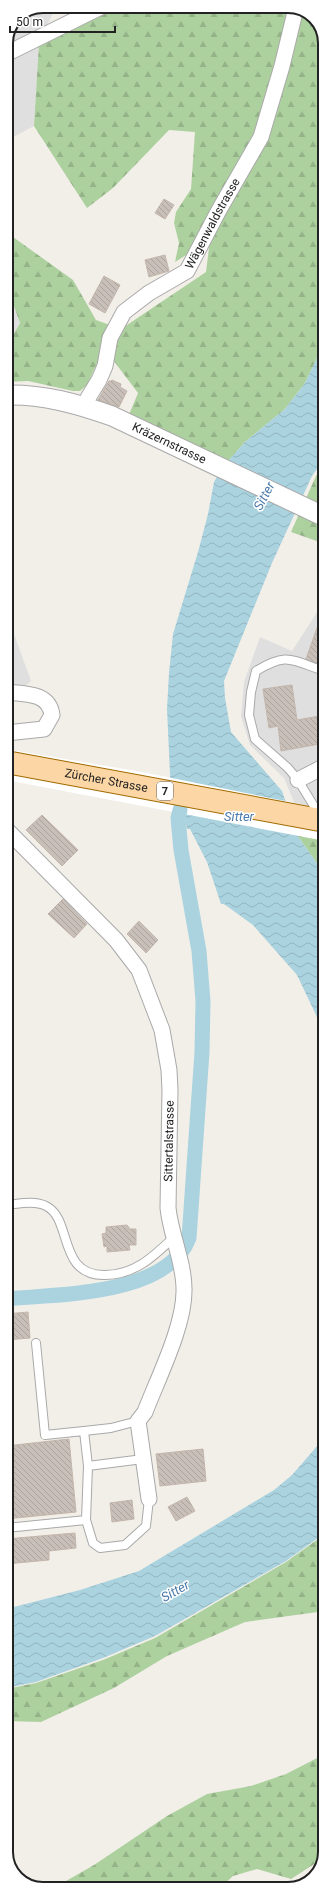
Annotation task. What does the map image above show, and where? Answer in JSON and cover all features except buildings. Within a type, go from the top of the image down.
[{"type":"main road","name":"Zürcher Strasse","points":[[13,763],[318,819]]},
{"type":"street","points":[[13,51],[89,13]]},
{"type":"street","name":"Wägenwaldstrasse","points":[[85,406],[105,366],[110,338],[124,312],[149,293],[187,271],[219,210],[261,137],[282,66],[294,14]]},
{"type":"street","name":"Kräzernstrasse","points":[[13,396],[58,400],[85,406],[112,416],[318,514]]},
{"type":"street","points":[[13,693],[42,698],[48,703],[52,715],[44,729],[13,732]]},
{"type":"street","points":[[298,780],[318,770]]},
{"type":"street","name":"Sittertalstrasse","points":[[13,836],[130,956],[146,984],[162,1030],[169,1070],[168,1208],[174,1242],[181,1267],[184,1289],[180,1318],[145,1412],[138,1421]]},
{"type":"street","points":[[138,1421],[149,1499]]},
{"type":"lane","points":[[318,669],[283,658],[273,661],[256,671],[251,692],[249,715],[255,739],[288,768],[298,780],[318,815]]},
{"type":"lane","points":[[13,1205],[36,1203],[46,1206],[55,1214],[74,1259],[79,1267],[95,1275],[124,1273],[138,1267],[174,1242]]},
{"type":"lane","points":[[36,1343],[45,1435],[112,1428],[138,1421]]},
{"type":"lane","points":[[84,1431],[88,1466],[86,1520],[93,1543],[100,1548],[125,1545],[146,1526],[149,1499]]},
{"type":"lane","points":[[88,1466],[143,1459]]},
{"type":"lane","points":[[13,1527],[86,1520]]},
{"type":"shaded area","points":[[53,13],[39,43],[34,126],[13,137],[13,44],[15,32],[27,18],[32,15]]},
{"type":"shaded area","points":[[13,304],[20,323],[13,336]]},
{"type":"shaded area","points":[[318,611],[318,838],[308,836],[284,778],[250,745],[241,716],[244,682],[260,637],[292,651]]},
{"type":"shaded area","points":[[13,631],[31,681],[13,696]]},
{"type":"shaded area","points":[[13,677],[15,677],[13,687]]},
{"type":"green space","points":[[97,13],[289,13],[303,17],[315,30],[318,40],[318,356],[305,383],[285,409],[245,442],[222,468],[126,422],[138,393],[104,348],[87,385],[80,391],[73,391],[28,381],[13,382],[13,336],[20,323],[13,304],[13,237],[73,280],[96,320],[121,329],[206,272],[210,240],[175,262],[179,243],[174,223],[176,212],[191,189],[195,132],[169,130],[113,188],[87,208],[34,126],[39,43]]},
{"type":"green space","points":[[318,473],[318,542],[291,532]]},
{"type":"green space","points":[[297,835],[318,839],[318,865]]},
{"type":"green space","points":[[318,1539],[318,1612],[245,1622],[167,1656],[114,1688],[41,1722],[13,1721],[13,1688],[36,1683],[103,1660],[155,1638],[286,1562]]},
{"type":"green space","points":[[318,1758],[318,1852],[316,1863],[291,1879],[257,1869],[233,1876],[227,1882],[64,1882],[94,1865],[167,1816],[207,1794],[251,1786],[286,1774]]},
{"type":"water","name":"Sitter","points":[[318,356],[318,468],[312,476],[272,563],[224,681],[225,698],[231,732],[282,791],[297,835],[318,865],[318,1019],[297,975],[253,925],[224,904],[221,904],[207,862],[190,829],[187,829],[185,818],[171,795],[167,709],[173,634],[198,552],[208,514],[214,482],[222,468],[245,442],[285,409],[305,383]]},
{"type":"water","name":"Sitter","points":[[318,1445],[318,1538],[286,1561],[155,1636],[103,1658],[36,1682],[13,1687],[13,1607],[80,1590],[139,1571],[274,1490],[292,1475]]},
{"type":"pier","points":[[13,750],[142,772],[318,808],[318,840],[13,781]]},
{"type":"waterway","points":[[13,1299],[81,1293],[135,1281],[158,1271],[177,1257],[189,1238],[202,1052],[203,1001],[199,951],[181,850],[178,818],[180,810]]}]
